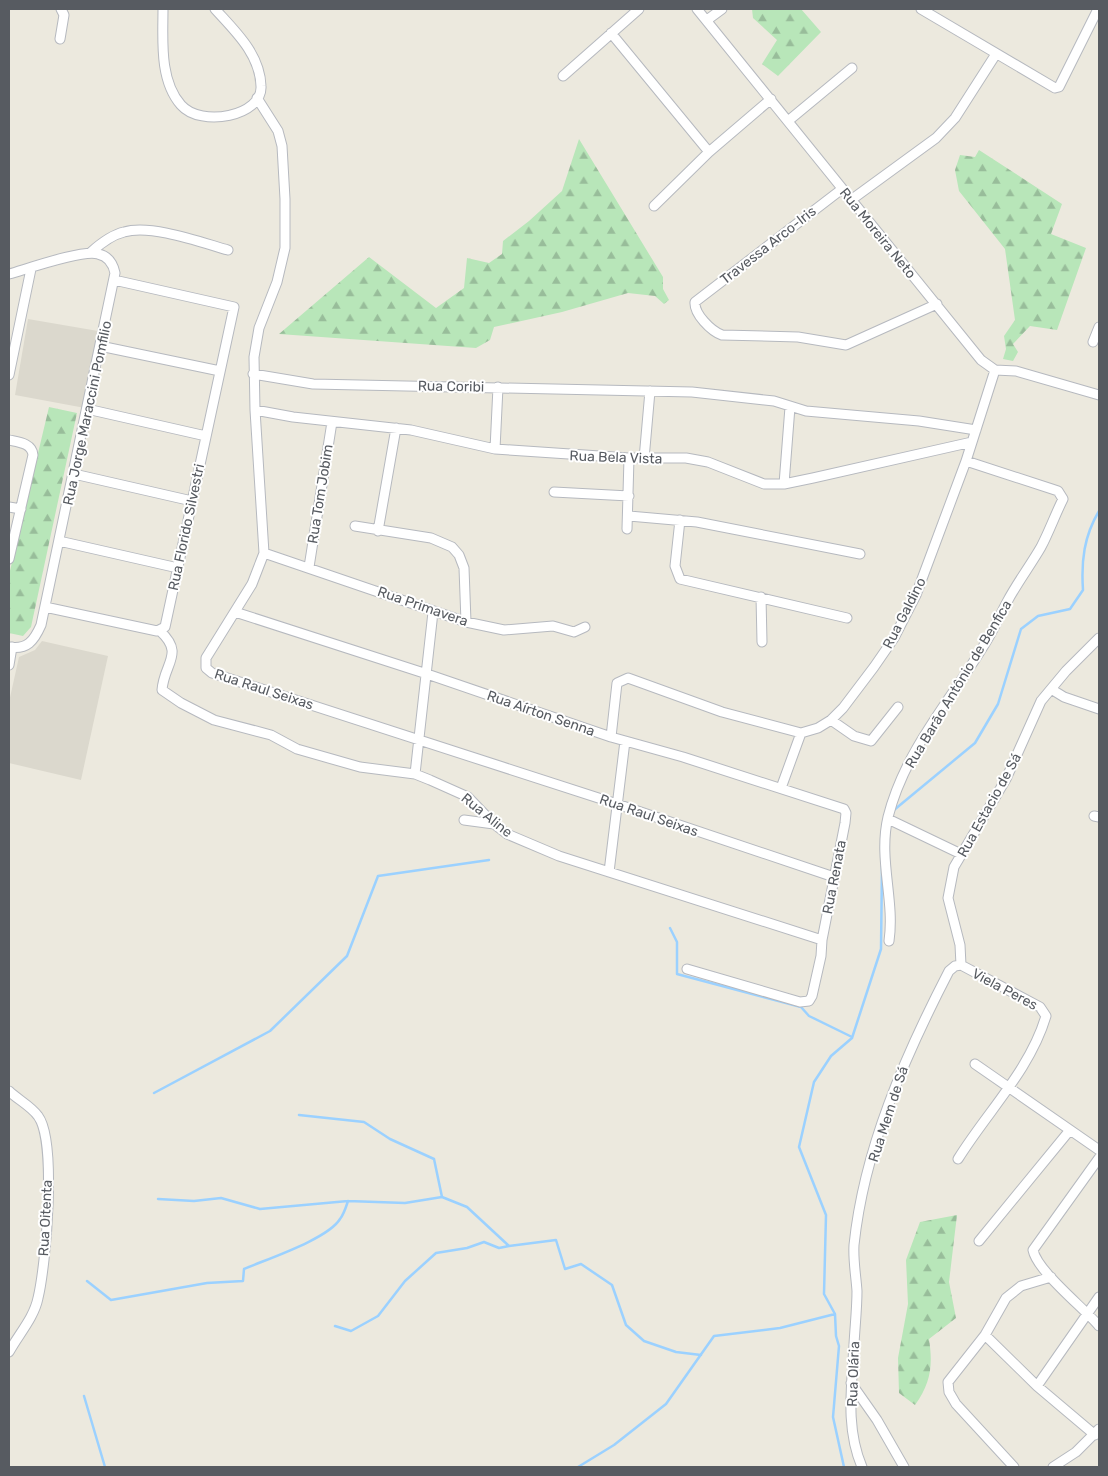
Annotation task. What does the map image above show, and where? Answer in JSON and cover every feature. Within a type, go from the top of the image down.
[{"type":"street","points":[[60,39],[64,15],[61,9]]},
{"type":"street","points":[[163,9],[163,56],[168,75],[179,103],[188,112],[201,118],[222,117],[242,111],[257,98],[262,88],[253,55],[215,9]]},
{"type":"street","points":[[563,76],[639,9]]},
{"type":"street","name":"Rua Moreira Neto","points":[[697,9],[981,360],[995,370]]},
{"type":"street","points":[[707,20],[722,9]]},
{"type":"street","points":[[921,9],[1051,88],[1059,87],[1097,9]]},
{"type":"street","points":[[611,33],[709,152]]},
{"type":"street","points":[[851,200],[936,138],[955,118],[996,54]]},
{"type":"street","points":[[788,121],[852,68]]},
{"type":"street","name":"Rua Raul Seixas","points":[[257,98],[278,131],[282,146],[285,248],[277,282],[259,328],[253,374],[264,553],[252,584],[206,658],[205,664],[208,671],[617,804],[834,877]]},
{"type":"street","points":[[654,206],[709,152],[771,99]]},
{"type":"street","name":"Travessa Arco-Iris","points":[[842,189],[695,302],[695,309],[712,329],[722,335],[798,337],[846,345],[936,304]]},
{"type":"street","points":[[9,274],[91,252],[108,239],[122,232],[139,230],[193,240],[228,250]]},
{"type":"street","points":[[91,252],[99,254],[111,262],[114,268],[114,280]]},
{"type":"street","points":[[9,376],[30,269]]},
{"type":"street","name":"Rua Florido Silvestri","points":[[114,280],[235,302],[165,627],[160,631]]},
{"type":"street","name":"Rua Jorge Maraccini Pomfilio","points":[[10,647],[21,648],[36,639],[45,607],[74,474],[114,280]]},
{"type":"street","points":[[1093,342],[1099,327]]},
{"type":"street","points":[[100,346],[220,371]]},
{"type":"street","points":[[995,370],[1016,371],[1099,395]]},
{"type":"street","name":"Rua Galdino","points":[[800,733],[818,728],[831,720],[843,708],[894,638],[916,595],[966,461],[995,370]]},
{"type":"street","name":"Rua Coribi","points":[[253,374],[313,384],[692,392],[774,401],[806,411],[919,421],[976,430]]},
{"type":"street","points":[[495,449],[498,387]]},
{"type":"street","points":[[644,459],[650,391]]},
{"type":"street","points":[[784,484],[790,406]]},
{"type":"street","points":[[87,409],[206,436]]},
{"type":"street","name":"Rua Bela Vista","points":[[255,410],[332,422],[396,428],[495,449],[644,459],[686,458],[708,462],[764,484],[784,484],[972,442]]},
{"type":"street","name":"Rua Tom Jobim","points":[[309,567],[332,422]]},
{"type":"street","points":[[378,531],[396,428]]},
{"type":"street","points":[[9,440],[28,445],[32,450],[9,559]]},
{"type":"street","points":[[627,529],[629,516],[629,458]]},
{"type":"street","name":"Rua Barão Antônio de Benfica","points":[[888,941],[891,912],[885,859],[888,819],[897,788],[920,740],[986,642],[1006,603],[1041,546],[1063,499],[1061,494],[1052,489],[966,461]]},
{"type":"street","points":[[74,474],[192,501]]},
{"type":"street","points":[[554,492],[629,496]]},
{"type":"street","points":[[9,507],[21,509]]},
{"type":"street","points":[[629,516],[680,520],[764,533],[860,554]]},
{"type":"street","points":[[680,520],[675,566],[680,579],[762,596],[847,618]]},
{"type":"street","points":[[356,526],[430,538],[452,547],[459,555],[464,568],[466,622]]},
{"type":"street","points":[[59,541],[178,568]]},
{"type":"street","name":"Rua Primavera","points":[[264,553],[466,622],[504,630],[553,626],[574,632],[585,627]]},
{"type":"street","points":[[762,596],[762,642]]},
{"type":"street","points":[[45,607],[160,631]]},
{"type":"street","name":"Rua Aírton Senna","points":[[235,612],[611,737],[841,807],[846,813]]},
{"type":"street","points":[[415,774],[433,612]]},
{"type":"street","name":"Rua Aline","points":[[160,631],[169,639],[174,651],[162,690],[199,714],[214,720],[272,735],[297,749],[360,767],[415,774],[468,797],[494,824],[520,841],[559,856],[822,940]]},
{"type":"street","name":"Rua Estacio de Sá","points":[[960,965],[960,945],[948,898],[954,867],[1006,779],[1033,716],[1051,689],[1099,638]]},
{"type":"street","points":[[9,665],[10,647]]},
{"type":"street","points":[[611,737],[617,683],[622,679],[633,678],[722,712],[800,733],[781,788]]},
{"type":"street","points":[[1051,689],[1064,697],[1099,710]]},
{"type":"street","points":[[831,720],[854,736],[871,741],[898,707]]},
{"type":"street","points":[[609,872],[625,741]]},
{"type":"street","name":"Rua Renata","points":[[687,968],[800,1002],[809,1001],[812,996],[821,956],[822,940],[846,813]]},
{"type":"street","points":[[888,819],[961,854]]},
{"type":"street","points":[[464,820],[494,824]]},
{"type":"street","name":"Viela Peres","points":[[960,965],[1040,1007],[1046,1016],[1029,1054],[1009,1088]]},
{"type":"street","name":"Rua Mem de Sá","points":[[856,1279],[854,1248],[859,1210],[902,1067],[915,1036],[949,971],[960,965]]},
{"type":"street","points":[[976,1064],[1099,1150]]},
{"type":"street","points":[[958,1159],[972,1136],[1009,1088]]},
{"type":"street","name":"Rua Oitenta","points":[[9,1091],[38,1116],[43,1128],[46,1137],[48,1186],[46,1226],[38,1299],[9,1352]]},
{"type":"street","points":[[979,1241],[1070,1130]]},
{"type":"street","points":[[1099,1158],[1034,1250],[1034,1256],[1051,1277],[1099,1326]]},
{"type":"street","points":[[1014,1467],[956,1404],[949,1392],[948,1382],[985,1335],[1006,1298],[1021,1286],[1051,1277]]},
{"type":"street","name":"Rua Olária","points":[[856,1279],[850,1381],[851,1428],[862,1467]]},
{"type":"street","points":[[1037,1386],[1099,1297]]},
{"type":"street","points":[[985,1335],[1037,1386],[1097,1432],[1076,1452],[1053,1467]]},
{"type":"street","points":[[850,1381],[877,1420],[904,1467]]},
{"type":"shaded area","points":[[28,319],[98,331],[85,408],[15,395]]},
{"type":"shaded area","points":[[42,641],[108,656],[81,780],[9,763],[9,702],[19,657],[35,650]]},
{"type":"green space","points":[[752,9],[801,9],[821,32],[778,76],[762,64],[777,40],[753,18]]},
{"type":"green space","points":[[579,139],[663,277],[663,289],[669,300],[664,304],[655,296],[628,293],[562,312],[494,327],[490,340],[476,348],[279,334],[369,257],[436,308],[464,288],[467,258],[489,263],[502,254],[503,241],[529,221],[562,191]]},
{"type":"green space","points":[[979,150],[1062,204],[1051,234],[1086,248],[1057,330],[1030,326],[1013,344],[1018,352],[1013,361],[1003,359],[1006,349],[1004,336],[1015,320],[1005,249],[959,191],[955,170],[960,155],[975,157]]},
{"type":"green space","points":[[49,407],[77,413],[31,627],[23,636],[9,633],[9,575]]},
{"type":"green space","points":[[957,1215],[949,1282],[956,1318],[929,1339],[931,1366],[928,1381],[915,1405],[899,1393],[898,1358],[908,1304],[906,1260],[920,1222]]},
{"type":"waterway","points":[[894,810],[975,743],[998,704],[1021,629],[1038,616],[1070,609],[1083,590],[1083,569],[1087,539],[1099,511]]},
{"type":"waterway","points":[[154,1093],[270,1031],[347,956],[378,876],[489,860]]},
{"type":"waterway","points":[[844,1467],[833,1417],[839,1346],[836,1336],[835,1314],[824,1294],[826,1215],[799,1147],[814,1082],[831,1056],[852,1038],[881,949],[882,866]]},
{"type":"waterway","points":[[670,928],[677,942],[677,974],[801,1007],[809,1016],[852,1037]]},
{"type":"waterway","points":[[299,1115],[364,1122],[390,1139],[434,1159],[442,1197]]},
{"type":"waterway","points":[[158,1199],[194,1201],[221,1198],[260,1209],[348,1201],[405,1203],[442,1197],[467,1207],[509,1246],[556,1240],[565,1269],[581,1264],[612,1285],[626,1325],[644,1341],[676,1352],[701,1355]]},
{"type":"waterway","points":[[87,1281],[111,1300],[207,1283],[243,1281],[244,1269],[323,1234],[340,1219],[348,1201]]},
{"type":"waterway","points":[[335,1326],[351,1331],[378,1316],[405,1281],[436,1253],[467,1248],[484,1242],[499,1248],[509,1246]]},
{"type":"waterway","points":[[578,1467],[614,1445],[666,1404],[714,1336],[780,1328],[835,1314]]},
{"type":"waterway","points":[[84,1396],[105,1467]]}]
